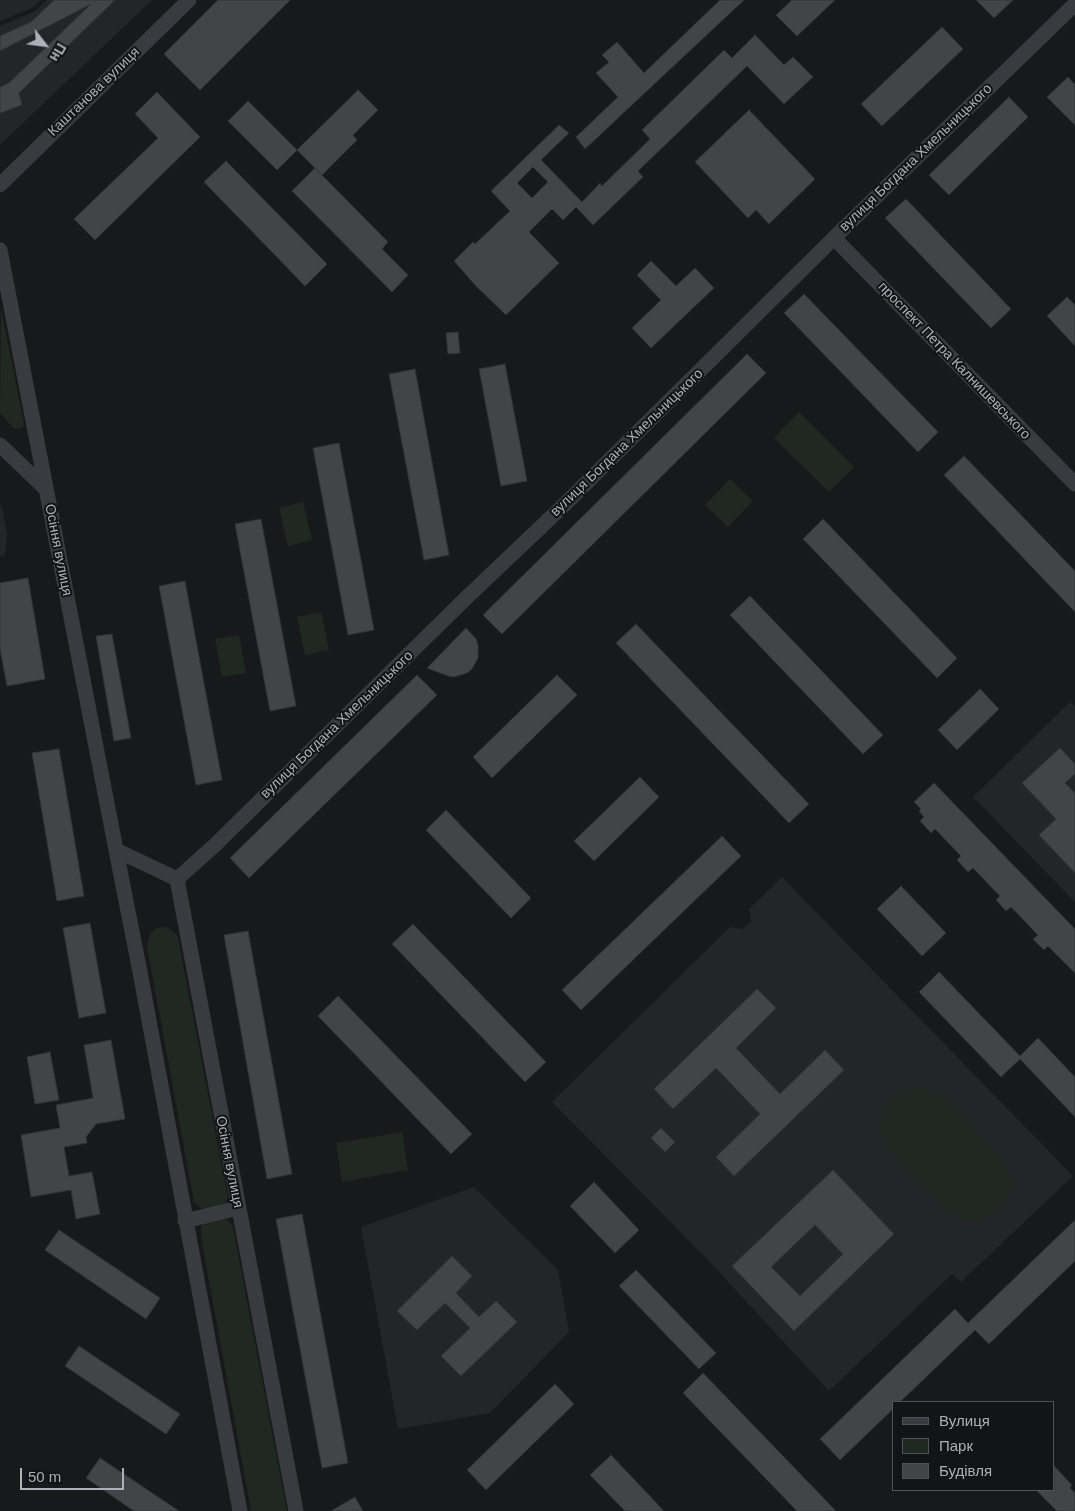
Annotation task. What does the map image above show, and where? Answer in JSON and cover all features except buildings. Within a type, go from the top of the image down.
[{"type":"street","name":"Каштанова вулиця","points":[[0,185],[189,0]]},
{"type":"street","name":"вулиця Богдана Хмельницького","points":[[177,879],[214,846],[464,600],[564,505],[834,238],[1075,4]]},
{"type":"street","name":"проспект Петра Калнишевського","points":[[834,238],[1075,484]]},
{"type":"street","name":"Осіння вулиця","points":[[0,250],[2,274],[140,972],[240,1511]]},
{"type":"street","points":[[0,444],[46,489]]},
{"type":"street","points":[[116,850],[177,879]]},
{"type":"street","name":"Осіння вулиця","points":[[177,879],[296,1511]]},
{"type":"street","points":[[185,1221],[238,1208]]},
{"type":"shaded area","points":[[0,0],[40,0],[32,8],[0,21]]},
{"type":"shaded area","points":[[47,0],[152,0],[0,145],[0,26],[34,12]]},
{"type":"shaded area","points":[[0,506],[2,507],[7,534],[5,555],[0,556]]},
{"type":"shaded area","points":[[1070,702],[1075,707],[1075,902],[973,797]]},
{"type":"shaded area","points":[[782,877],[1073,1176],[961,1282],[952,1274],[829,1391],[707,1259],[552,1102],[730,927],[743,929],[751,921],[749,909]]},
{"type":"shaded area","points":[[474,1187],[558,1270],[569,1332],[490,1413],[398,1429],[361,1227]]},
{"type":"green space","points":[[1,308],[24,423],[23,428],[17,429],[12,427],[0,413]]},
{"type":"green space","points":[[799,412],[854,467],[829,492],[774,438]]},
{"type":"green space","points":[[730,479],[753,501],[728,527],[705,505]]},
{"type":"green space","points":[[303,502],[312,540],[288,546],[279,508]]},
{"type":"green space","points":[[321,612],[329,650],[305,655],[297,617]]},
{"type":"green space","points":[[239,635],[246,673],[222,677],[215,639]]},
{"type":"green space","points":[[166,927],[174,932],[178,938],[228,1198],[224,1206],[206,1210],[194,1202],[147,946],[150,934],[157,928]]},
{"type":"green space","points":[[909,1090],[929,1090],[946,1100],[1006,1164],[1011,1183],[1009,1193],[1005,1202],[991,1215],[982,1219],[972,1220],[962,1219],[953,1215],[945,1209],[885,1145],[881,1126],[886,1108],[900,1094]]},
{"type":"green space","points":[[402,1132],[408,1170],[342,1182],[336,1143]]},
{"type":"green space","points":[[221,1218],[229,1221],[233,1227],[287,1511],[251,1511],[201,1237],[201,1227],[206,1220]]}]
